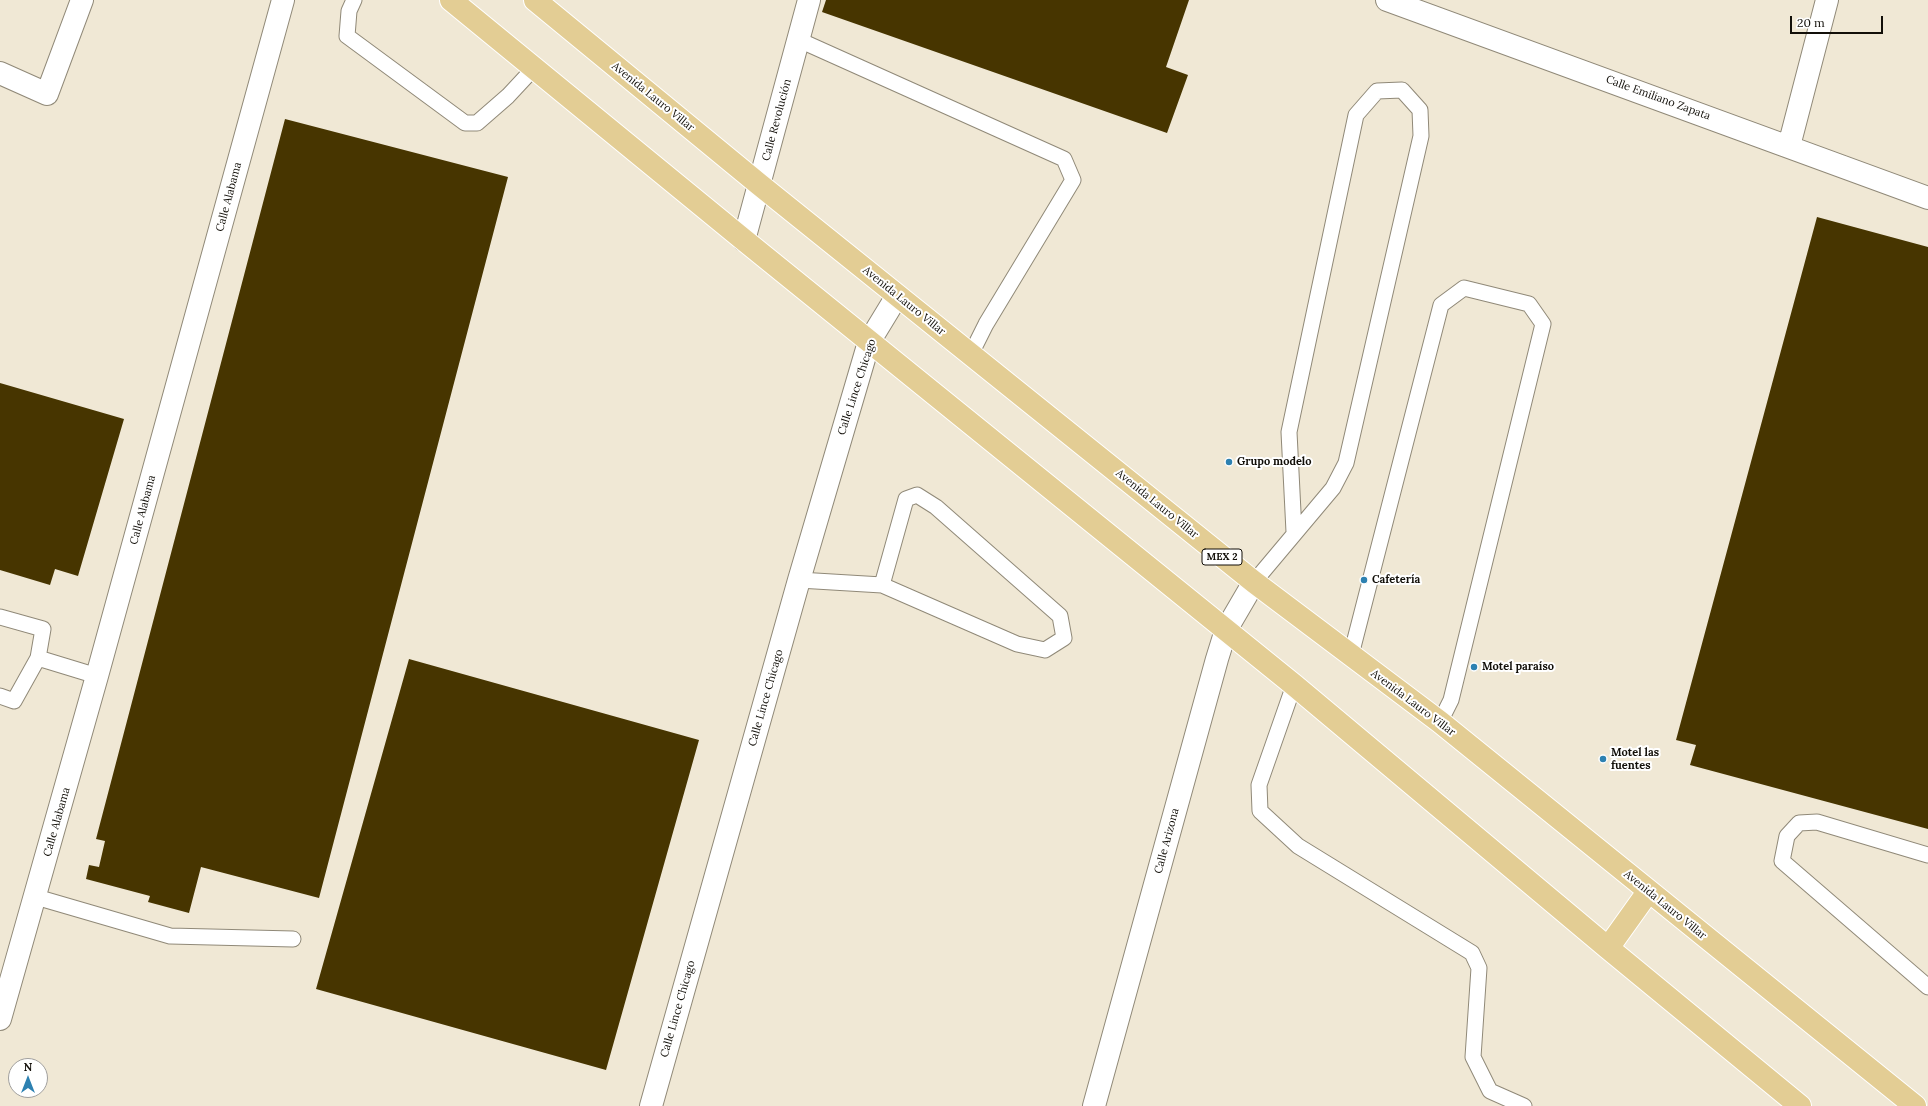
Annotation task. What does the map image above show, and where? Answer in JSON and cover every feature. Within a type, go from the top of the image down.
[{"type":"main road","points":[[451,0],[535,67],[869,342],[1294,685],[1608,948],[1800,1106]]},
{"type":"main road","name":"Avenida Lauro Villar","points":[[535,0],[897,296],[1254,582],[1440,722],[1914,1106]]},
{"type":"main road","points":[[1608,948],[1648,892]]},
{"type":"street","points":[[0,74],[47,94],[82,0]]},
{"type":"street","name":"Calle Alabama","points":[[0,1019],[36,896],[283,0]]},
{"type":"street","name":"Calle Revolución","points":[[744,240],[809,0]]},
{"type":"street","name":"Calle Emiliano Zapata","points":[[1387,0],[1928,198]]},
{"type":"street","points":[[1789,146],[1827,0]]},
{"type":"street","name":"Calle Lince Chicago","points":[[651,1106],[799,580],[869,342],[897,296]]},
{"type":"street","name":"Calle Arizona","points":[[1094,1106],[1226,630],[1254,582]]},
{"type":"lane","points":[[354,0],[349,11],[347,36],[465,123],[477,123],[508,96],[535,67]]},
{"type":"lane","points":[[799,40],[1064,159],[1074,180],[986,324],[971,354]]},
{"type":"lane","points":[[1254,582],[1294,532],[1333,488],[1346,463],[1421,136],[1420,110],[1402,90],[1377,90],[1356,115],[1289,432],[1294,532]]},
{"type":"lane","points":[[1351,655],[1441,305],[1464,288],[1529,304],[1543,324],[1451,700],[1440,722]]},
{"type":"lane","points":[[799,580],[882,584],[1017,644],[1045,650],[1064,638],[1060,616],[936,507],[917,495],[906,499],[882,584]]},
{"type":"lane","points":[[0,616],[43,629],[38,658],[14,701],[0,696]]},
{"type":"lane","points":[[38,658],[97,676]]},
{"type":"lane","points":[[1294,685],[1259,785],[1260,811],[1298,846],[1472,953],[1479,968],[1472,1057],[1490,1091],[1524,1106]]},
{"type":"lane","points":[[1928,855],[1817,822],[1799,822],[1787,836],[1782,861],[1928,987]]},
{"type":"lane","points":[[36,896],[170,936],[292,939]]},
{"type":"building","points":[[826,0],[1189,0],[1166,67],[1188,75],[1167,133],[822,12]]},
{"type":"building","points":[[285,119],[508,177],[319,898],[201,867],[189,913],[148,902],[150,896],[86,879],[89,865],[99,867],[105,841],[96,839]]},
{"type":"building","points":[[1817,217],[1928,247],[1928,829],[1690,765],[1696,745],[1676,740]]},
{"type":"building","points":[[0,383],[124,419],[78,576],[55,569],[50,585],[0,570]]},
{"type":"building","points":[[409,659],[699,740],[606,1070],[316,989]]},
{"type":"place","name":"Grupo modelo","points":[[1229,462]]},
{"type":"place","name":"Cafetería","points":[[1364,580]]},
{"type":"place","name":"Motel paraíso","points":[[1474,667]]},
{"type":"place","name":"Motel las fuentes","points":[[1603,759]]}]
